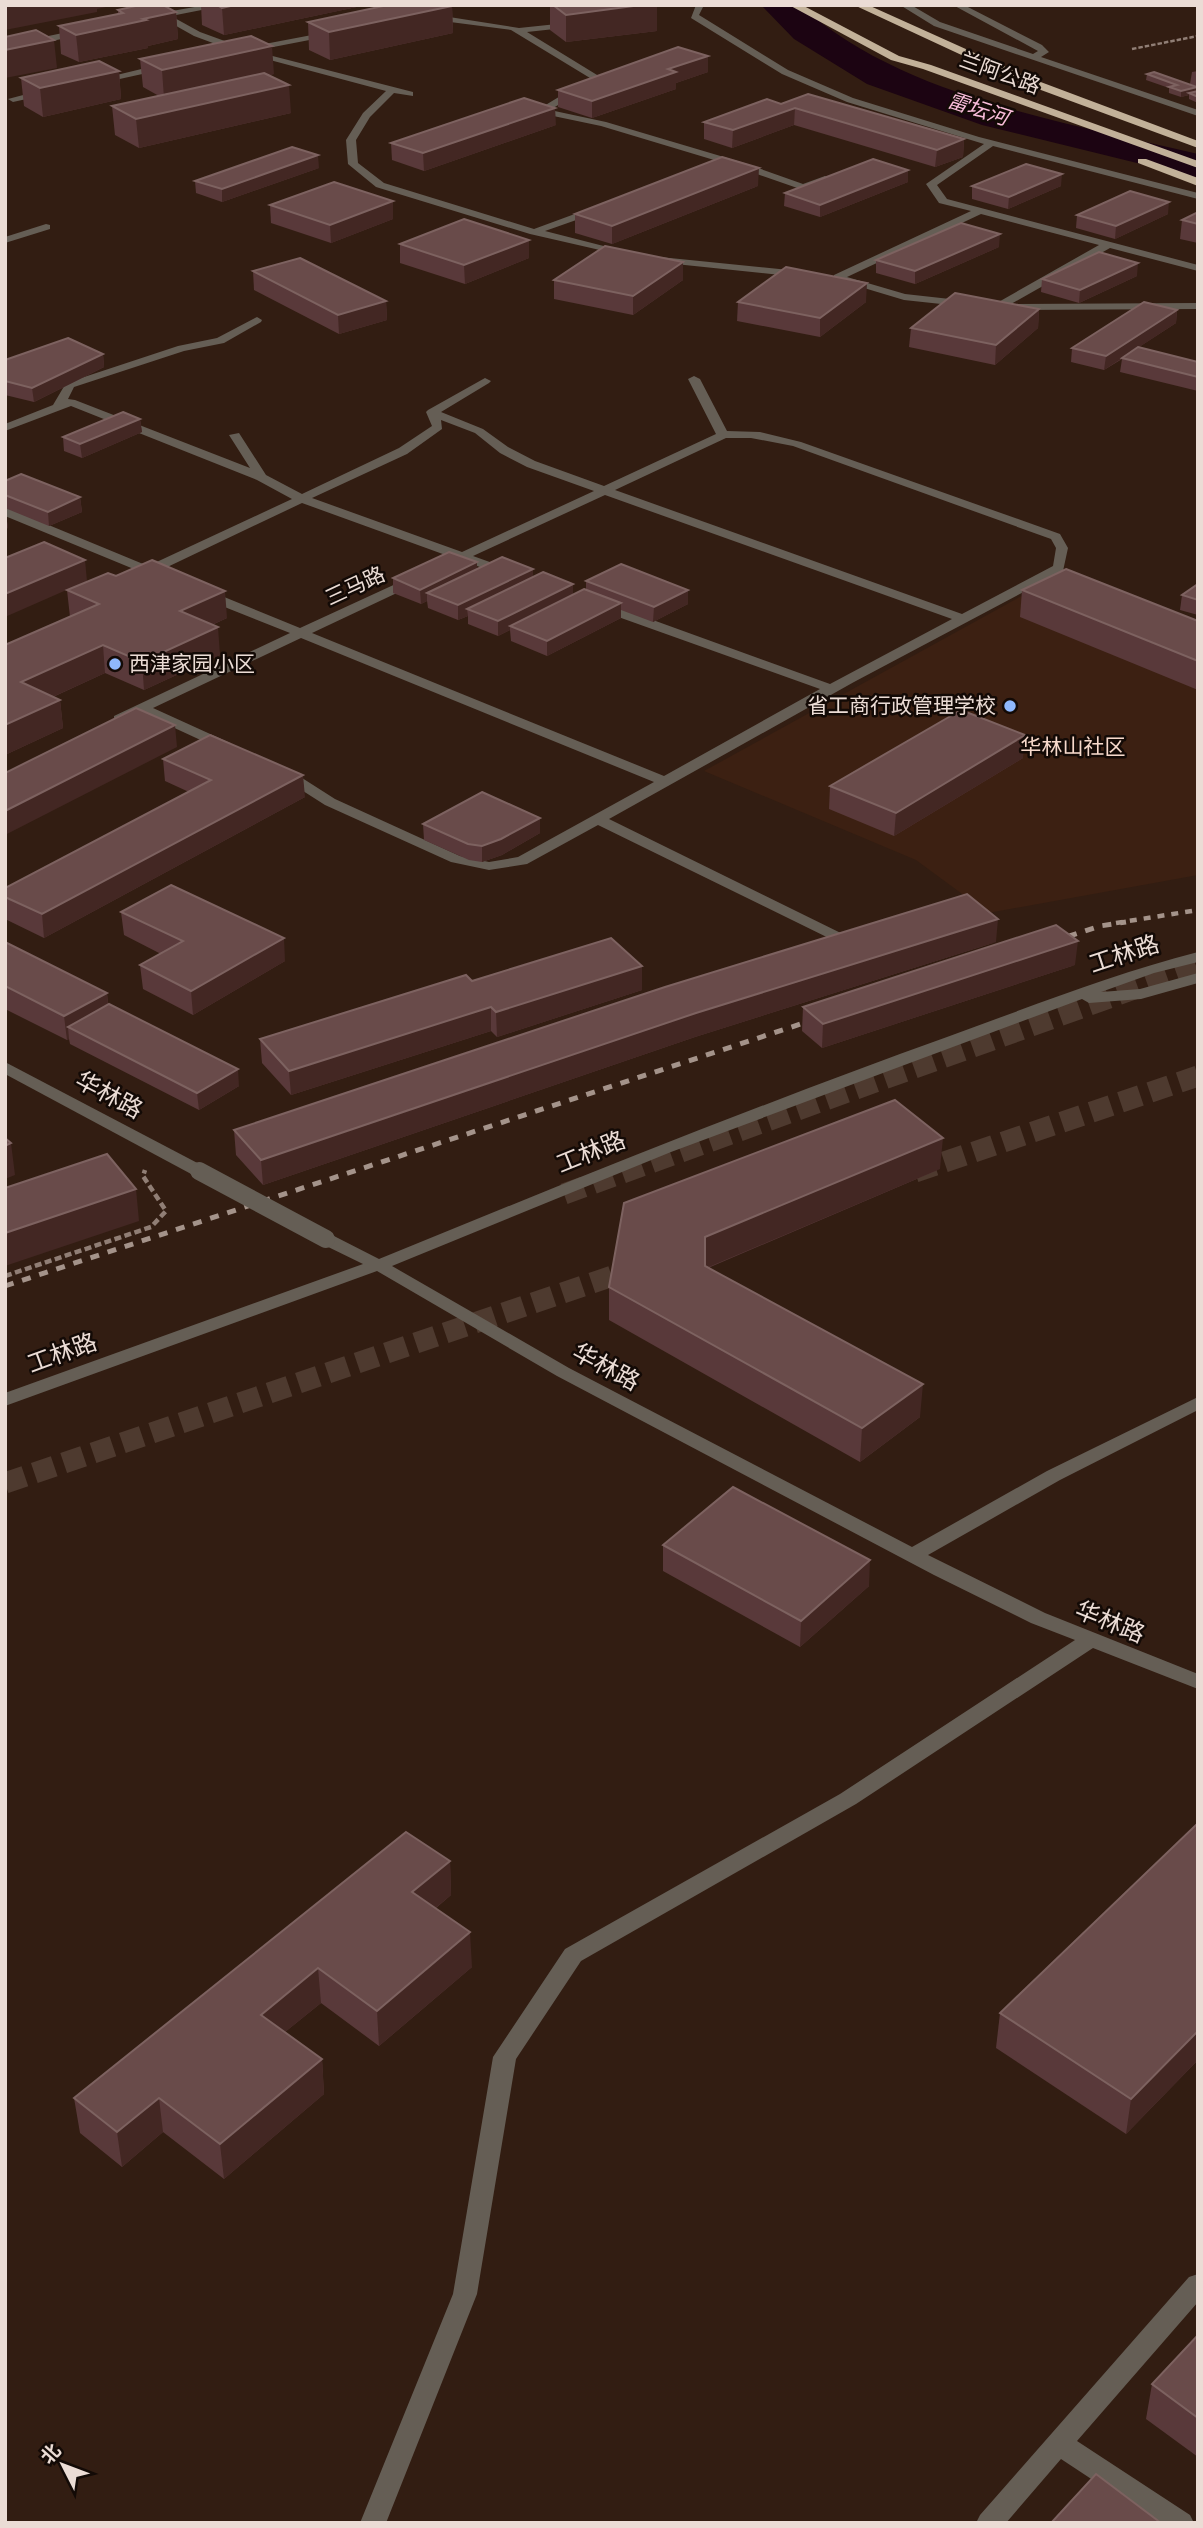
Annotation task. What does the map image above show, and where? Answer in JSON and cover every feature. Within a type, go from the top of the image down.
[{"type":"highway","name":"兰阿公路","points":[[794,5],[895,58],[927,66],[1198,165]]},
{"type":"highway","name":"兰阿公路","points":[[859,5],[983,63],[1123,120],[1198,145]]},
{"type":"highway","points":[[895,58],[920,74],[1017,114]]},
{"type":"highway","points":[[1131,157],[1198,182]]},
{"type":"street","points":[[153,5],[160,16],[217,43],[410,94]]},
{"type":"street","points":[[147,19],[223,5]]},
{"type":"street","points":[[700,5],[694,16],[712,29],[785,72],[819,88],[903,118],[1198,196]]},
{"type":"street","points":[[904,5],[937,24],[1198,113]]},
{"type":"street","points":[[957,5],[1044,51],[1033,57]]},
{"type":"street","points":[[419,16],[477,22],[517,31],[597,78],[542,111],[603,124],[741,165],[803,187],[838,174]]},
{"type":"street","points":[[517,31],[583,22]]},
{"type":"street","points":[[5,48],[96,29]]},
{"type":"street","points":[[215,56],[344,30]]},
{"type":"street","points":[[80,85],[174,65]]},
{"type":"street","points":[[13,99],[53,90]]},
{"type":"street","points":[[392,90],[366,115],[351,139],[354,164],[380,185],[534,232],[670,263],[812,275]]},
{"type":"street","points":[[991,143],[941,180],[931,184],[943,201],[1198,268]]},
{"type":"street","points":[[714,169],[741,165]]},
{"type":"street","points":[[534,232],[611,204]]},
{"type":"street","points":[[838,277],[979,211]]},
{"type":"street","points":[[5,240],[46,227]]},
{"type":"street","points":[[997,307],[1109,244]]},
{"type":"street","points":[[825,276],[838,277],[904,297],[997,307],[1198,306]]},
{"type":"street","points":[[58,407],[70,385],[182,348],[220,341],[257,320]]},
{"type":"street","points":[[267,764],[292,776],[330,802],[456,859],[489,866],[522,861],[832,689],[963,620],[1052,578],[1059,568],[1062,548],[1056,537],[797,444],[765,435],[723,435],[694,379]]},
{"type":"street","points":[[432,412],[485,382]]},
{"type":"street","points":[[5,428],[71,402],[261,477],[302,499],[526,580]]},
{"type":"street","points":[[432,412],[479,431],[504,450],[531,464],[607,489],[963,620]]},
{"type":"street","points":[[148,571],[403,452],[438,427],[432,412]]},
{"type":"street","points":[[235,435],[261,477]]},
{"type":"street","name":"三马路","points":[[107,724],[723,435]]},
{"type":"street","points":[[5,511],[173,581]]},
{"type":"street","points":[[198,592],[667,782]]},
{"type":"street","points":[[590,602],[832,689]]},
{"type":"street","points":[[141,708],[242,753]]},
{"type":"street","points":[[598,819],[852,944]]},
{"type":"street","name":"工林路","points":[[5,1400],[378,1265],[665,1147],[1149,970],[1198,957]]},
{"type":"street","points":[[1065,1000],[1141,994],[1198,978]]},
{"type":"street","name":"华林路","points":[[5,1067],[378,1265],[563,1372],[913,1555],[1038,1618],[1198,1682]]},
{"type":"street","points":[[913,1555],[978,1516],[1121,1440],[1198,1403]]},
{"type":"street","points":[[373,2523],[466,2294],[505,2057],[573,1955],[848,1799],[1090,1640]]},
{"type":"street","points":[[989,2523],[1198,2284]]},
{"type":"street","points":[[1058,2443],[1181,2523]]},
{"type":"path","points":[[1132,49],[1198,36]]},
{"type":"path","points":[[5,1276],[151,1227],[166,1210]]},
{"type":"shaded area","name":"省工商行政管理学校","points":[[1045,583],[1198,641],[1198,875],[988,913],[916,860],[704,771]]},
{"type":"building","points":[[140,5],[163,5],[176,12],[76,35],[59,26],[123,13],[118,10]]},
{"type":"building","points":[[388,5],[452,6],[329,32],[308,22]]},
{"type":"building","points":[[553,5],[641,5],[566,15]]},
{"type":"building","points":[[36,30],[54,40],[5,50],[5,37]]},
{"type":"building","points":[[251,36],[272,46],[162,70],[140,59]]},
{"type":"building","points":[[678,47],[708,56],[668,69],[676,72],[592,101],[558,90]]},
{"type":"building","points":[[99,61],[119,71],[40,88],[21,78]]},
{"type":"building","points":[[1154,72],[1197,87],[1181,91],[1169,87],[1177,85],[1147,74]]},
{"type":"building","points":[[264,73],[289,85],[136,119],[112,106]]},
{"type":"building","points":[[808,94],[964,139],[937,150],[795,108],[733,130],[704,122],[767,99],[781,104]]},
{"type":"building","points":[[524,98],[555,108],[423,153],[391,143]]},
{"type":"building","points":[[292,147],[318,155],[222,189],[195,181]]},
{"type":"building","points":[[722,157],[759,168],[612,226],[575,214]]},
{"type":"building","points":[[873,159],[908,170],[820,205],[785,193]]},
{"type":"building","points":[[1026,164],[1062,174],[1009,197],[972,186]]},
{"type":"building","points":[[334,182],[393,201],[330,225],[270,205]]},
{"type":"building","points":[[1130,191],[1169,202],[1116,226],[1077,215]]},
{"type":"building","points":[[1198,212],[1198,224],[1182,220]]},
{"type":"building","points":[[464,219],[529,240],[464,265],[400,244]]},
{"type":"building","points":[[961,223],[1000,234],[915,271],[876,260]]},
{"type":"building","points":[[605,246],[683,262],[633,296],[554,280]]},
{"type":"building","points":[[1099,252],[1138,263],[1080,290],[1042,279]]},
{"type":"building","points":[[300,258],[386,301],[338,315],[253,271]]},
{"type":"building","points":[[786,267],[867,283],[820,318],[738,302]]},
{"type":"building","points":[[955,293],[1039,309],[996,345],[911,328]]},
{"type":"building","points":[[1144,302],[1177,310],[1106,356],[1072,348]]},
{"type":"building","points":[[68,338],[103,354],[32,388],[5,381],[5,360]]},
{"type":"building","points":[[1138,347],[1198,362],[1198,377],[1122,358]]},
{"type":"building","points":[[123,412],[140,419],[80,444],[63,437]]},
{"type":"building","points":[[21,474],[80,497],[48,512],[5,495],[5,481]]},
{"type":"building","points":[[44,542],[85,560],[5,594],[5,558]]},
{"type":"building","points":[[449,552],[477,562],[420,590],[393,578]]},
{"type":"building","points":[[502,557],[533,569],[458,605],[427,593]]},
{"type":"building","points":[[152,560],[225,591],[180,611],[218,627],[142,662],[103,645],[21,682],[60,700],[5,725],[5,645],[99,604],[67,590],[108,573],[116,576]]},
{"type":"building","points":[[621,564],[688,590],[654,607],[586,581]]},
{"type":"building","points":[[1066,569],[1198,621],[1198,661],[1022,590]]},
{"type":"building","points":[[543,572],[573,584],[498,621],[467,609]]},
{"type":"building","points":[[1198,584],[1198,600],[1182,595]]},
{"type":"building","points":[[584,589],[621,603],[547,641],[510,626]]},
{"type":"building","points":[[136,708],[175,725],[5,811],[5,773]]},
{"type":"building","points":[[961,710],[1025,735],[896,813],[830,786]]},
{"type":"building","points":[[210,735],[303,775],[42,914],[5,897],[5,888],[211,780],[163,759]]},
{"type":"building","points":[[482,792],[540,818],[482,846],[468,844],[423,824]]},
{"type":"building","points":[[171,885],[284,938],[191,991],[140,965],[183,941],[121,912]]},
{"type":"building","points":[[967,894],[998,919],[696,1013],[261,1160],[234,1130],[665,987]]},
{"type":"building","points":[[1056,925],[1078,941],[823,1024],[803,1007]]},
{"type":"building","points":[[611,938],[642,966],[496,1012],[491,1007],[289,1071],[260,1039],[466,975],[472,981]]},
{"type":"building","points":[[5,942],[107,993],[64,1016],[5,986]]},
{"type":"building","points":[[109,1004],[238,1069],[197,1093],[68,1027]]},
{"type":"building","points":[[895,1100],[943,1138],[705,1237],[705,1266],[923,1384],[862,1428],[609,1287],[624,1203]]},
{"type":"building","points":[[107,1154],[136,1189],[5,1233],[5,1188]]},
{"type":"building","points":[[733,1487],[870,1560],[801,1621],[663,1545]]},
{"type":"building","points":[[1198,1823],[1198,2031],[1131,2099],[1000,2013]]},
{"type":"building","points":[[406,1832],[450,1861],[412,1892],[470,1932],[377,2011],[318,1968],[261,2015],[322,2059],[220,2144],[159,2098],[117,2132],[74,2098]]},
{"type":"building","points":[[1198,2335],[1198,2418],[1152,2384]]},
{"type":"building","points":[[1096,2474],[1161,2523],[1051,2523]]},
{"type":"waterway","name":"雷坛河","points":[[779,5],[807,31],[880,76],[996,117],[1198,166]]},
{"type":"tunnel","points":[[564,1194],[1198,966]]},
{"type":"tunnel","points":[[915,1172],[1198,1076]]},
{"type":"tunnel","points":[[5,1483],[636,1268]]},
{"type":"railway","points":[[1116,923],[1198,910]]},
{"type":"railway","points":[[1051,942],[1100,926],[1126,922]]},
{"type":"railway","points":[[5,1286],[822,1017]]},
{"type":"place","name":"西津家园小区","points":[[115,664]]},
{"type":"place","name":"省工商行政管理学校","points":[[1010,706]]},
{"type":"district","name":"华林山社区","points":[[1073,747]]}]
